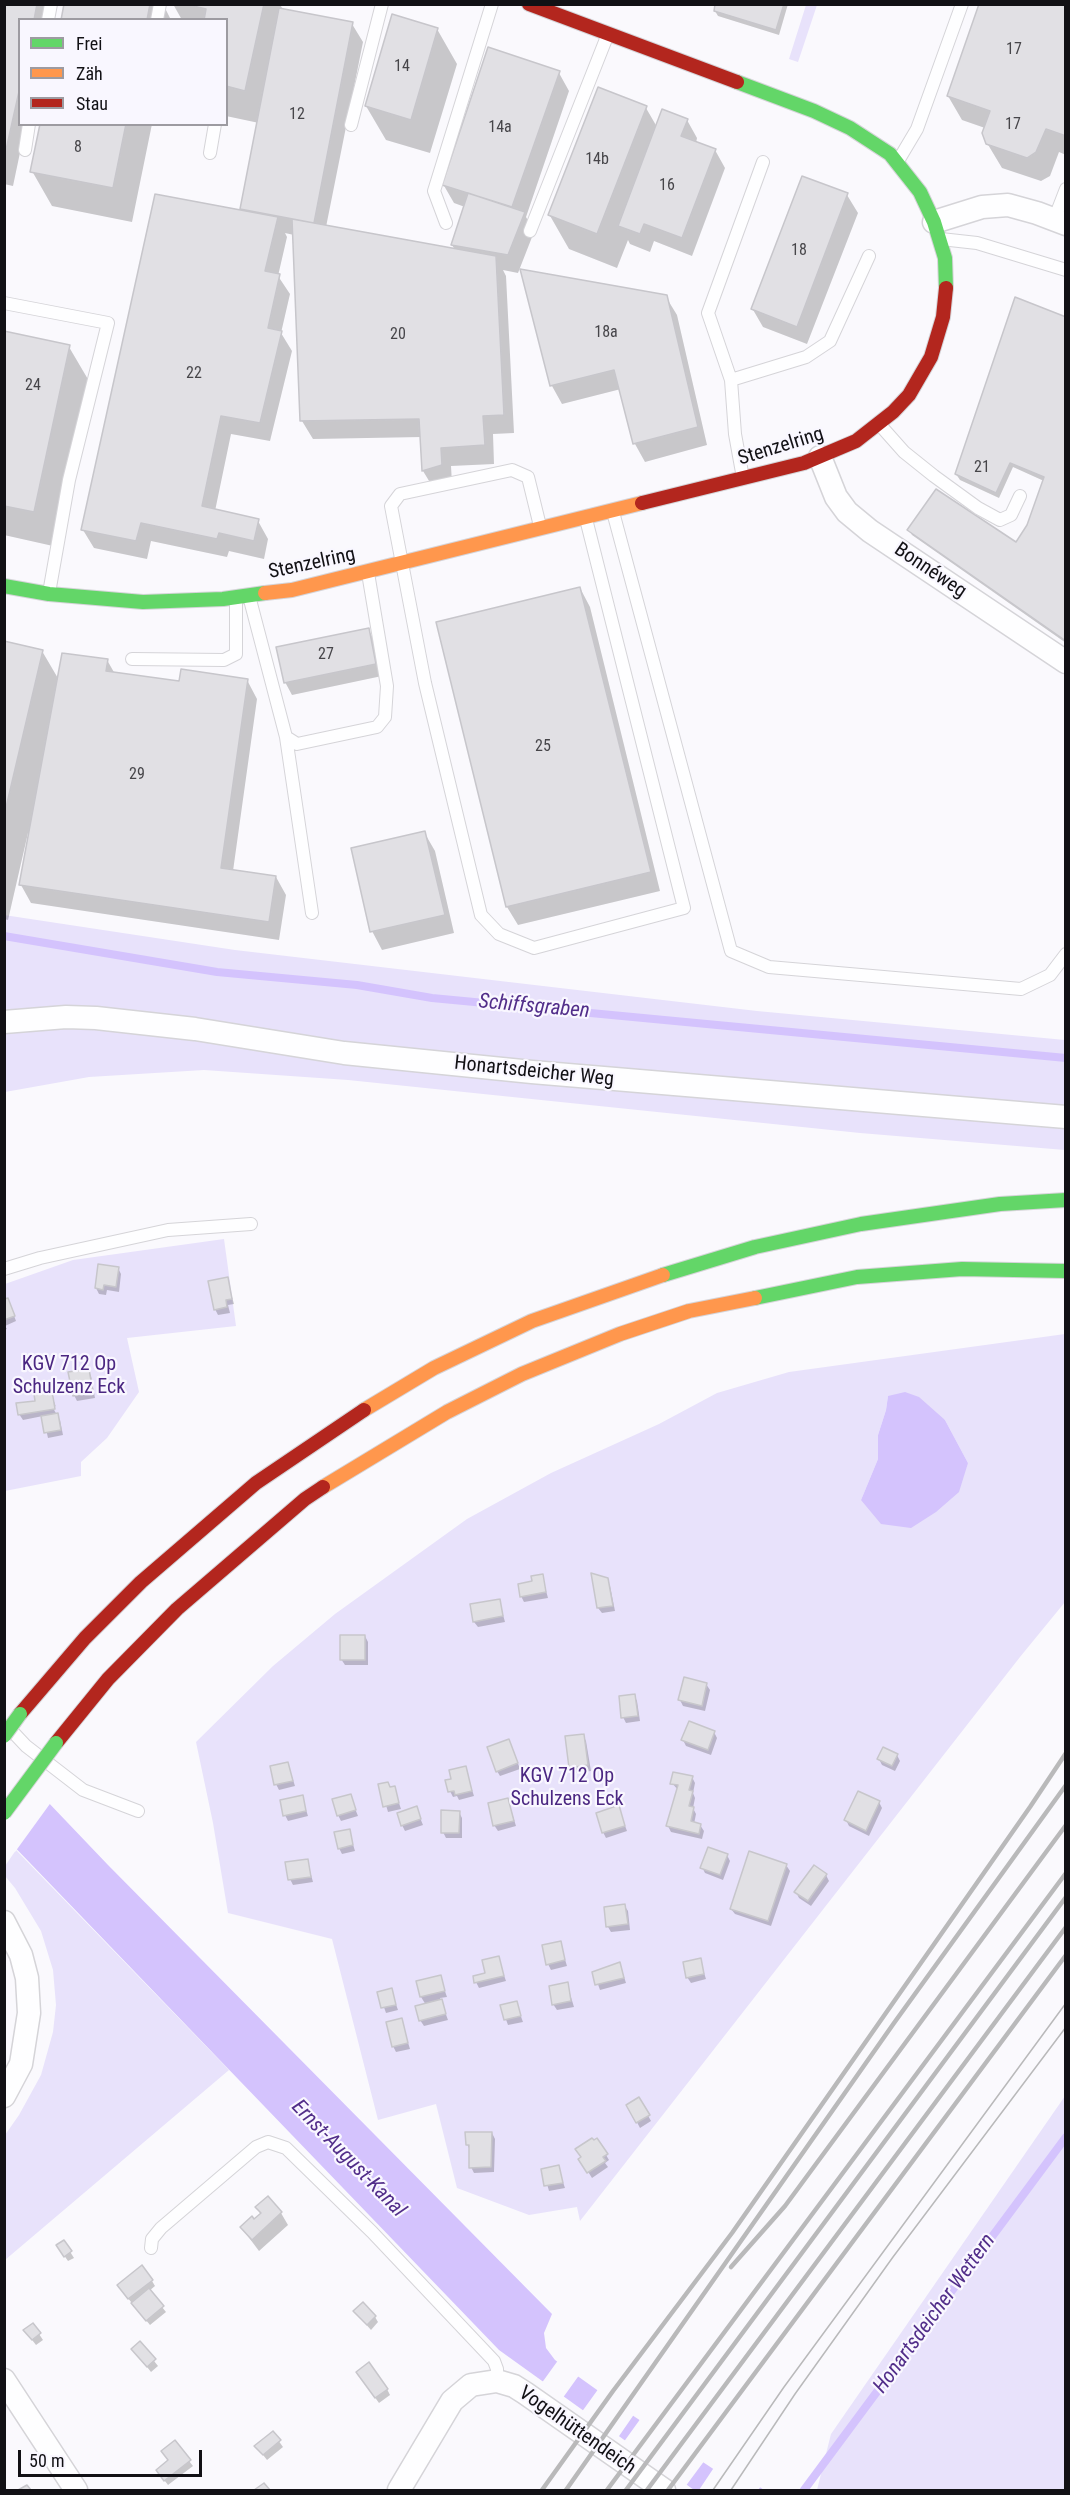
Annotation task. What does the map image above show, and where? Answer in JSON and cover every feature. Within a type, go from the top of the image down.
[{"type":"main road","name":"Stenzelring","points":[[4,586],[49,594],[143,602],[243,597],[292,590],[613,512],[819,457],[856,441],[880,424],[909,395],[921,376],[938,338],[946,299],[945,258],[937,231],[920,192],[897,162],[864,136],[814,111],[529,4]]},
{"type":"main road","points":[[4,1736],[85,1638],[141,1582],[256,1483],[334,1429],[444,1363],[532,1321],[628,1286],[755,1247],[861,1224],[1000,1204],[1065,1200]]},
{"type":"main road","points":[[4,1813],[56,1743],[108,1679],[177,1609],[305,1499],[447,1412],[522,1374],[620,1334],[689,1311],[857,1277],[962,1269],[1065,1271]]},
{"type":"street","points":[[937,231],[982,207],[996,205],[1021,208],[1060,222]]},
{"type":"street","name":"Bonnéweg","points":[[819,457],[836,497],[847,512],[870,531],[1065,662]]},
{"type":"street","name":"Honartsdeicher Weg","points":[[4,1022],[66,1017],[96,1018],[195,1029],[344,1053],[532,1072],[1065,1117]]},
{"type":"street","points":[[4,1922],[21,1955],[27,1978],[29,2013],[21,2064],[4,2096]]},
{"type":"street","name":"Vogelhüttendeich","points":[[399,2490],[452,2401],[471,2385],[497,2381],[514,2386],[525,2393],[664,2490]]},
{"type":"street","points":[[5,2382],[76,2490]]},
{"type":"lane","points":[[351,125],[382,4]]},
{"type":"lane","points":[[446,223],[434,191],[492,4]]},
{"type":"lane","points":[[573,20],[578,4]]},
{"type":"lane","points":[[897,162],[917,129],[962,4]]},
{"type":"lane","points":[[530,231],[608,33]]},
{"type":"lane","points":[[25,150],[29,126]]},
{"type":"lane","points":[[210,153],[215,126]]},
{"type":"lane","points":[[743,479],[735,434],[731,380],[708,313],[763,162]]},
{"type":"lane","points":[[1060,222],[1065,189]]},
{"type":"lane","points":[[937,231],[1065,270]]},
{"type":"lane","points":[[731,380],[806,357],[830,341],[869,256]]},
{"type":"lane","points":[[4,303],[108,323],[69,480],[49,594]]},
{"type":"lane","points":[[880,424],[904,452],[978,508],[1000,520],[1011,515],[1020,496]]},
{"type":"lane","points":[[540,529],[528,477],[512,470],[400,494],[392,506],[425,683],[481,915],[499,934],[534,948],[684,908],[586,518]]},
{"type":"lane","points":[[613,512],[731,951],[769,967],[1021,989],[1050,975],[1065,954]]},
{"type":"lane","points":[[286,737],[297,744],[377,727],[386,717],[387,686],[368,572]]},
{"type":"lane","points":[[132,658],[224,660],[236,654],[243,597]]},
{"type":"lane","points":[[243,597],[286,737],[312,913]]},
{"type":"lane","points":[[4,1269],[40,1258],[168,1230],[251,1224]]},
{"type":"lane","points":[[4,1724],[26,1746],[83,1790],[138,1811]]},
{"type":"lane","points":[[151,2248],[152,2239],[161,2228],[256,2147],[268,2142],[286,2148],[372,2232],[494,2361],[497,2381]]},
{"type":"green space","points":[[806,5],[817,5],[798,62],[789,59]]},
{"type":"green space","points":[[4,915],[235,950],[757,1011],[1065,1040],[1065,1150],[860,1133],[348,1080],[204,1070],[89,1077],[5,1092]]},
{"type":"green space","name":"KGV 712 Op Schulzenz Eck","points":[[224,1239],[236,1326],[127,1338],[139,1392],[107,1438],[81,1462],[81,1476],[5,1491],[5,1284],[73,1260]]},
{"type":"green space","name":"KGV 712 Op Schulzens Eck","points":[[1065,1334],[1065,1602],[580,2221],[577,2207],[529,2215],[457,2188],[436,2104],[378,2120],[332,1939],[228,1913],[213,1823],[196,1742],[273,1666],[335,1614],[467,1519],[551,1473],[659,1424],[717,1393],[789,1372]],"holes":[[[888,1396],[945,1420],[968,1463],[861,1500],[878,1459],[878,1435]]]},
{"type":"green space","points":[[16,1850],[229,2070],[5,2260],[5,2135],[41,2075],[53,2032],[56,2005],[53,1970],[41,1931],[5,1876],[5,1866]]},
{"type":"green space","points":[[1065,2096],[1065,2490],[817,2490],[831,2434]]},
{"type":"water","points":[[905,1392],[919,1397],[945,1420],[968,1463],[959,1492],[936,1512],[911,1528],[881,1524],[861,1500],[878,1459],[878,1435],[888,1396]]},
{"type":"water","name":"Ernst-August-Kanal","points":[[4,1756],[108,1865],[552,2314],[544,2333],[546,2348],[555,2360],[635,2417],[745,2490],[694,2490],[499,2350],[5,1837]]},
{"type":"water","points":[[751,2481],[764,2490],[745,2490]]},
{"type":"pier","points":[[4,1753],[52,1801],[15,1852],[4,1841]]},
{"type":"pier","points":[[559,2359],[580,2374],[562,2399],[541,2384]]},
{"type":"pier","points":[[599,2388],[635,2413],[617,2439],[581,2413]]},
{"type":"pier","points":[[641,2418],[705,2460],[685,2487],[623,2443]]},
{"type":"pier","points":[[715,2466],[745,2486],[751,2479],[762,2485],[758,2490],[699,2490]]},
{"type":"building","points":[[4,4],[37,4],[34,18],[18,18],[18,96],[4,159]]},
{"type":"building","points":[[64,4],[150,4],[147,18],[61,18]]},
{"type":"building","points":[[185,4],[264,4],[245,91],[228,87],[228,18],[204,18],[206,9]]},
{"type":"building","points":[[715,4],[784,4],[776,30],[714,11]]},
{"type":"building","points":[[979,4],[1066,4],[1066,136],[1046,129],[1036,152],[1027,158],[986,144],[982,133],[990,111],[947,96]]},
{"type":"building","points":[[279,8],[353,22],[314,223],[240,209]]},
{"type":"building","points":[[392,14],[438,28],[411,120],[365,106]]},
{"type":"building","points":[[488,47],[560,71],[512,207],[442,185]]},
{"type":"building","points":[[598,87],[647,106],[597,234],[548,215]]},
{"type":"building","points":[[662,109],[688,119],[681,136],[716,149],[682,238],[644,224],[640,234],[618,226]]},
{"type":"building","points":[[40,126],[126,126],[113,188],[30,172]]},
{"type":"building","points":[[802,176],[848,193],[797,327],[751,309]]},
{"type":"building","points":[[468,193],[525,212],[508,255],[451,245]]},
{"type":"building","points":[[155,194],[278,217],[265,271],[280,274],[268,328],[282,331],[260,423],[221,416],[202,506],[259,519],[254,541],[219,533],[217,539],[141,523],[136,541],[81,530]]},
{"type":"building","points":[[292,219],[496,256],[504,415],[483,416],[485,445],[441,448],[442,465],[422,471],[419,419],[300,421]]},
{"type":"building","points":[[520,269],[667,295],[698,427],[633,444],[614,370],[550,386]]},
{"type":"building","points":[[1015,297],[1066,317],[1066,641],[907,530],[936,489],[1016,542],[1027,525],[1044,477],[1010,463],[996,493],[955,474]]},
{"type":"building","points":[[4,331],[70,345],[34,512],[4,506]]},
{"type":"building","points":[[580,587],[651,872],[506,907],[436,622]]},
{"type":"building","points":[[369,628],[376,664],[284,683],[276,647]]},
{"type":"building","points":[[4,641],[43,650],[4,816]]},
{"type":"building","points":[[62,653],[108,659],[106,671],[179,681],[181,669],[248,679],[221,868],[276,876],[269,922],[19,885]]},
{"type":"building","points":[[425,831],[445,915],[370,932],[351,848]]},
{"type":"building","points":[[98,1264],[119,1267],[116,1287],[104,1285],[103,1290],[95,1288]]},
{"type":"building","points":[[228,1277],[232,1299],[226,1300],[227,1307],[214,1310],[208,1281]]},
{"type":"building","points":[[8,1298],[15,1316],[4,1320],[4,1299]]},
{"type":"building","points":[[89,1369],[93,1392],[73,1396],[68,1372]]},
{"type":"building","points":[[52,1391],[55,1409],[18,1415],[16,1403],[35,1401],[34,1394]]},
{"type":"building","points":[[58,1413],[61,1430],[44,1433],[41,1416]]},
{"type":"building","points":[[591,1573],[608,1578],[613,1606],[597,1608]]},
{"type":"building","points":[[543,1574],[546,1592],[520,1597],[518,1584],[532,1581],[531,1576]]},
{"type":"building","points":[[500,1599],[503,1616],[473,1622],[470,1604]]},
{"type":"building","points":[[340,1635],[365,1635],[365,1660],[340,1660]]},
{"type":"building","points":[[684,1677],[707,1683],[702,1706],[678,1700]]},
{"type":"building","points":[[635,1694],[638,1716],[621,1718],[619,1696]]},
{"type":"building","points":[[689,1721],[715,1731],[708,1750],[681,1740]]},
{"type":"building","points":[[584,1734],[588,1765],[569,1768],[565,1736]]},
{"type":"building","points":[[509,1739],[518,1763],[496,1772],[487,1747]]},
{"type":"building","points":[[883,1747],[898,1754],[892,1766],[877,1759]]},
{"type":"building","points":[[288,1762],[293,1781],[274,1785],[270,1766]]},
{"type":"building","points":[[466,1766],[472,1791],[455,1795],[454,1791],[448,1792],[445,1780],[451,1779],[449,1770]]},
{"type":"building","points":[[673,1772],[693,1776],[689,1790],[693,1791],[689,1806],[694,1807],[691,1821],[701,1824],[699,1834],[666,1826],[678,1785],[670,1784]]},
{"type":"building","points":[[388,1782],[390,1787],[395,1786],[399,1803],[383,1807],[378,1784]]},
{"type":"building","points":[[858,1791],[880,1801],[866,1831],[844,1820]]},
{"type":"building","points":[[351,1794],[356,1810],[337,1816],[332,1799]]},
{"type":"building","points":[[303,1795],[306,1811],[283,1816],[280,1800]]},
{"type":"building","points":[[508,1798],[514,1821],[493,1826],[488,1803]]},
{"type":"building","points":[[619,1805],[625,1826],[602,1833],[596,1813]]},
{"type":"building","points":[[417,1806],[421,1819],[401,1826],[397,1813]]},
{"type":"building","points":[[441,1810],[460,1811],[459,1833],[441,1833]]},
{"type":"building","points":[[350,1829],[353,1845],[338,1849],[334,1832]]},
{"type":"building","points":[[708,1847],[728,1854],[720,1875],[700,1868]]},
{"type":"building","points":[[749,1851],[787,1864],[768,1921],[730,1909]]},
{"type":"building","points":[[308,1859],[311,1877],[288,1880],[285,1862]]},
{"type":"building","points":[[814,1865],[827,1874],[808,1901],[794,1892]]},
{"type":"building","points":[[625,1904],[628,1924],[606,1927],[604,1907]]},
{"type":"building","points":[[561,1941],[565,1960],[546,1965],[542,1945]]},
{"type":"building","points":[[499,1956],[504,1976],[474,1983],[473,1976],[485,1973],[482,1960]]},
{"type":"building","points":[[701,1958],[704,1974],[686,1978],[683,1962]]},
{"type":"building","points":[[620,1962],[624,1978],[595,1985],[592,1972]]},
{"type":"building","points":[[441,1975],[445,1991],[420,1997],[416,1981]]},
{"type":"building","points":[[568,1982],[571,2001],[552,2005],[549,1986]]},
{"type":"building","points":[[392,1988],[396,2005],[381,2008],[377,1992]]},
{"type":"building","points":[[442,1999],[446,2014],[419,2021],[415,2006]]},
{"type":"building","points":[[517,2001],[521,2016],[504,2020],[500,2005]]},
{"type":"building","points":[[402,2018],[408,2043],[392,2047],[386,2022]]},
{"type":"building","points":[[639,2097],[650,2115],[636,2123],[626,2105]]},
{"type":"building","points":[[465,2132],[492,2132],[491,2167],[469,2168],[469,2145],[466,2145]]},
{"type":"building","points":[[592,2138],[594,2140],[597,2138],[608,2154],[603,2157],[606,2161],[587,2173],[575,2149]]},
{"type":"building","points":[[559,2165],[563,2183],[544,2186],[541,2169]]},
{"type":"building","points":[[268,2196],[282,2212],[252,2240],[240,2227],[252,2216],[254,2219],[261,2213],[255,2207]]},
{"type":"building","points":[[64,2240],[72,2251],[64,2257],[56,2245]]},
{"type":"building","points":[[142,2265],[153,2280],[128,2299],[117,2285]]},
{"type":"building","points":[[149,2288],[164,2306],[146,2321],[131,2303]]},
{"type":"building","points":[[363,2302],[376,2316],[367,2325],[353,2311]]},
{"type":"building","points":[[33,2323],[41,2333],[32,2340],[23,2330]]},
{"type":"building","points":[[140,2341],[156,2359],[147,2367],[131,2349]]},
{"type":"building","points":[[369,2362],[388,2389],[375,2398],[356,2372]]},
{"type":"building","points":[[273,2431],[281,2440],[263,2455],[254,2446]]},
{"type":"building","points":[[175,2440],[191,2460],[164,2481],[156,2470],[168,2460],[161,2451]]},
{"type":"building","points":[[264,2483],[270,2490],[254,2490]]},
{"type":"building","points":[[27,2485],[31,2490],[18,2490]]},
{"type":"waterway","name":"Schiffsgraben","points":[[4,936],[217,972],[357,985],[432,998],[1066,1058]]},
{"type":"waterway","name":"Honartsdeicher Wettern","points":[[804,2490],[1066,2137]]},
{"type":"tram line","points":[[713,2490],[784,2387],[1066,2003]]},
{"type":"tram line","points":[[731,2490],[795,2394],[893,2257],[1066,2027]]},
{"type":"railway","points":[[542,2490],[732,2233],[1066,1753]]},
{"type":"railway","points":[[566,2490],[894,2023],[1066,1785]]},
{"type":"railway","points":[[731,2267],[785,2206],[1066,1825]]},
{"type":"railway","points":[[607,2490],[1066,1873]]},
{"type":"railway","points":[[626,2490],[1066,1897]]},
{"type":"railway","points":[[647,2490],[1066,1927]]},
{"type":"railway","points":[[668,2490],[1066,1955]]},
{"type":"traffic: fast","points":[[737,82],[814,111],[850,128],[890,154],[920,192],[934,222],[945,258],[946,288]]},
{"type":"traffic: fast","points":[[4,586],[49,594],[143,602],[223,599],[265,593]]},
{"type":"traffic: fast","points":[[663,1275],[755,1247],[861,1224],[1000,1204],[1066,1200]]},
{"type":"traffic: fast","points":[[755,1298],[857,1277],[962,1269],[1066,1271]]},
{"type":"traffic: fast","points":[[4,1736],[20,1714]]},
{"type":"traffic: fast","points":[[4,1813],[56,1743]]},
{"type":"traffic: slow","points":[[265,593],[292,590],[642,503]]},
{"type":"traffic: slow","points":[[364,1410],[434,1368],[532,1321],[663,1275]]},
{"type":"traffic: slow","points":[[323,1487],[447,1412],[522,1374],[620,1334],[689,1311],[755,1298]]},
{"type":"traffic: jam","points":[[529,4],[737,82]]},
{"type":"traffic: jam","points":[[642,503],[804,463],[856,441],[893,412],[909,395],[931,357],[943,317],[946,288]]},
{"type":"traffic: jam","points":[[20,1714],[85,1638],[141,1582],[256,1483],[364,1410]]},
{"type":"traffic: jam","points":[[56,1743],[108,1679],[177,1609],[305,1499],[323,1487]]}]
